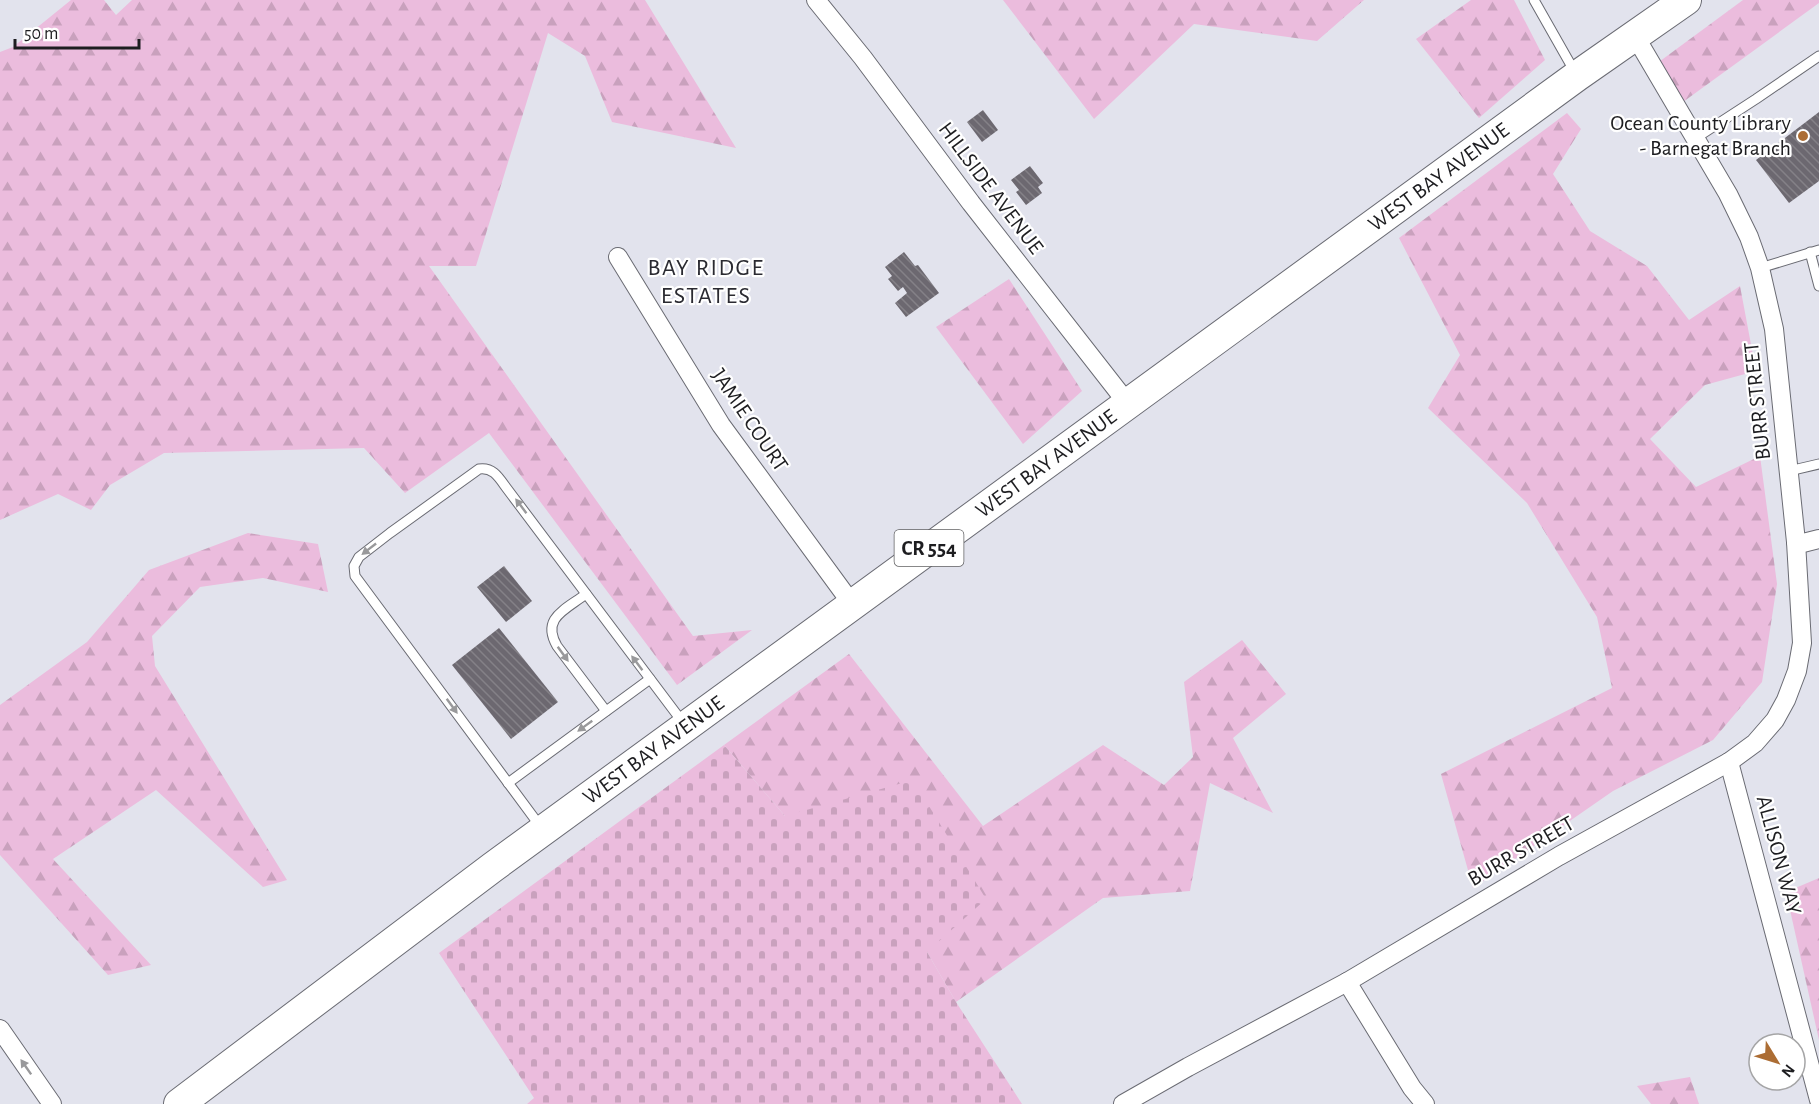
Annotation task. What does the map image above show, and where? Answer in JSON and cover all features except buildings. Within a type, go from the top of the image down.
[{"type":"main road","name":"WEST BAY AVENUE","points":[[179,1104],[543,830],[1577,76],[1686,0]]},
{"type":"street","name":"HILLSIDE AVENUE","points":[[816,0],[1128,404]]},
{"type":"street","name":"BURR STREET","points":[[1123,1104],[1347,982],[1559,856],[1729,762],[1755,743],[1775,720],[1786,700],[1797,671],[1802,644],[1796,542],[1774,329],[1760,268],[1749,237],[1696,138],[1635,36]]},
{"type":"street","name":"JAMIE COURT","points":[[618,257],[721,425],[852,604]]},
{"type":"street","points":[[1796,542],[1799,544],[1819,539]]},
{"type":"street","name":"ALLISON WAY","points":[[1729,762],[1819,1100]]},
{"type":"street","points":[[1347,982],[1412,1088],[1425,1104]]},
{"type":"street","points":[[0,1029],[52,1104]]},
{"type":"lane","points":[[1534,0],[1577,76]]},
{"type":"lane","points":[[1696,138],[1819,56]]},
{"type":"lane","points":[[1760,268],[1814,251],[1819,286]]},
{"type":"lane","points":[[1789,471],[1819,464]]},
{"type":"lane","points":[[543,830],[356,576],[354,566],[359,557],[399,526],[479,470],[486,468],[496,474],[685,726]]},
{"type":"lane","points":[[586,594],[555,619],[551,629],[552,636],[606,711]]},
{"type":"lane","points":[[508,783],[650,679]]},
{"type":"green space","points":[[71,0],[104,0],[116,15],[132,0],[645,0],[736,148],[612,122],[585,56],[548,33],[476,266],[429,266],[693,636],[752,630],[677,685],[489,433],[405,493],[364,448],[164,453],[110,485],[91,510],[58,494],[0,520],[0,52],[13,47]]},
{"type":"green space","points":[[1003,0],[1364,0],[1317,41],[1194,24],[1094,119]]},
{"type":"green space","points":[[1471,0],[1514,0],[1545,60],[1479,118],[1416,39]]},
{"type":"green space","points":[[1743,0],[1819,0],[1819,3],[1672,110],[1648,70]]},
{"type":"green space","points":[[1567,113],[1581,129],[1553,174],[1590,231],[1647,266],[1689,320],[1740,286],[1756,371],[1705,385],[1650,439],[1696,487],[1760,456],[1777,584],[1762,682],[1713,740],[1613,791],[1473,888],[1441,774],[1612,688],[1597,617],[1527,503],[1428,408],[1460,355],[1399,238]]},
{"type":"green space","points":[[1009,279],[1082,391],[1023,444],[936,327]]},
{"type":"green space","points":[[248,533],[318,544],[328,592],[263,578],[200,587],[152,636],[155,666],[287,880],[263,887],[156,790],[53,859],[151,965],[108,975],[0,855],[0,705],[87,642],[149,570]]},
{"type":"green space","points":[[1242,640],[1286,694],[1233,738],[1273,813],[1210,783],[1190,891],[1103,898],[956,1002],[927,952],[785,816],[724,745],[849,654],[983,826],[1103,745],[1164,785],[1193,757],[1184,682]]},
{"type":"green space","points":[[724,745],[785,816],[913,780],[986,899],[927,952],[956,1002],[1022,1104],[527,1104],[534,1098],[439,953]]},
{"type":"green space","points":[[1819,878],[1819,1040],[1786,892]]},
{"type":"green space","points":[[1690,1077],[1699,1104],[1651,1104],[1637,1086]]},
{"type":"place","name":"Ocean County Library - Barnegat Branch","points":[[1803,136]]},
{"type":"district","name":"BAY RIDGE ESTATES","points":[[706,282]]}]
